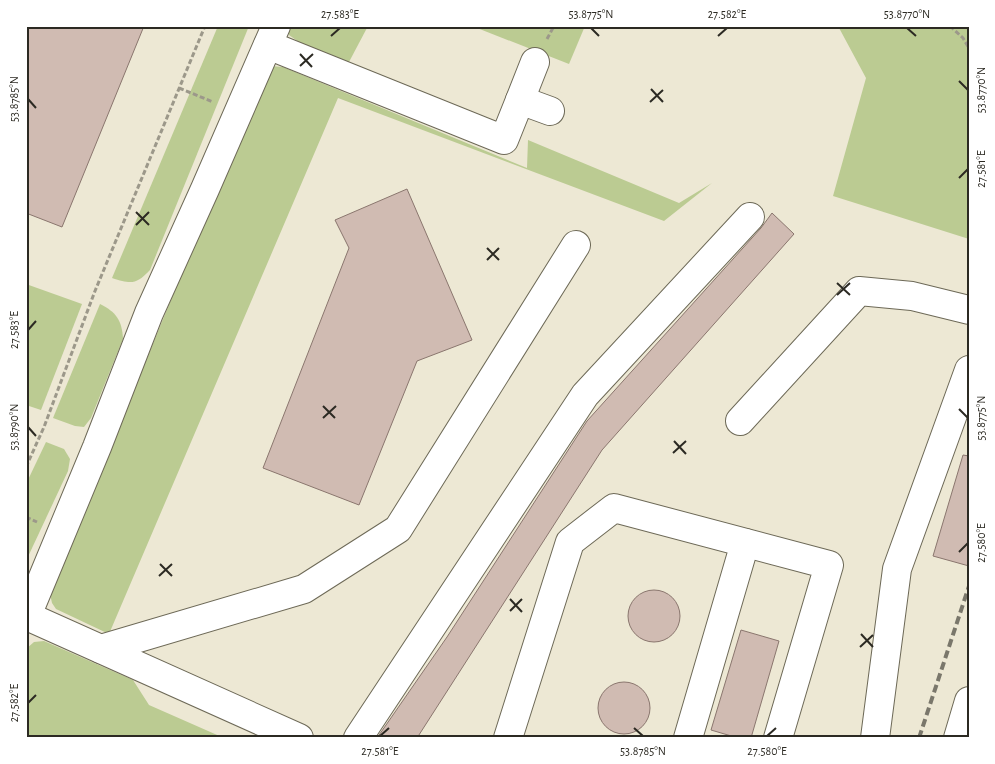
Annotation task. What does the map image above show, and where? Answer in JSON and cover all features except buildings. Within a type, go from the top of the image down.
[{"type":"street","points":[[299,738],[27,617],[97,447],[149,313],[272,36],[504,140],[535,62]]},
{"type":"street","points":[[520,100],[550,110]]},
{"type":"street","points":[[358,738],[585,395],[750,217]]},
{"type":"street","points":[[101,649],[304,589],[398,530],[576,245]]},
{"type":"street","points":[[740,421],[858,291],[912,296],[969,310]]},
{"type":"street","points":[[875,738],[897,569],[969,370]]},
{"type":"street","points":[[508,738],[570,542],[614,508],[829,565],[778,738]]},
{"type":"street","points":[[688,738],[745,543]]},
{"type":"street","points":[[958,738],[969,701]]},
{"type":"path","points":[[26,467],[44,427],[95,291],[205,26]]},
{"type":"path","points":[[950,26],[963,38],[969,48]]},
{"type":"path","points":[[179,88],[239,112]]},
{"type":"green space","points":[[218,26],[249,26],[150,270],[133,282],[112,278]]},
{"type":"green space","points":[[288,26],[368,26],[349,62],[303,45],[289,35]]},
{"type":"green space","points":[[472,26],[585,26],[569,64]]},
{"type":"green space","points":[[838,26],[969,26],[969,239],[833,196],[866,78]]},
{"type":"green space","points":[[271,66],[283,67],[527,168],[528,140],[679,203],[712,183],[664,221],[338,98],[109,634],[56,609],[50,594],[263,76]]},
{"type":"green space","points":[[26,284],[82,304],[41,410],[26,405]]},
{"type":"green space","points":[[100,304],[117,317],[120,322],[123,339],[91,418],[84,427],[75,426],[53,418]]},
{"type":"green space","points":[[46,442],[64,449],[70,459],[68,471],[26,561],[26,484]]},
{"type":"green space","points":[[44,641],[133,680],[149,705],[224,738],[26,738],[26,649],[34,642]]},
{"type":"railway","points":[[919,738],[969,586]]}]
